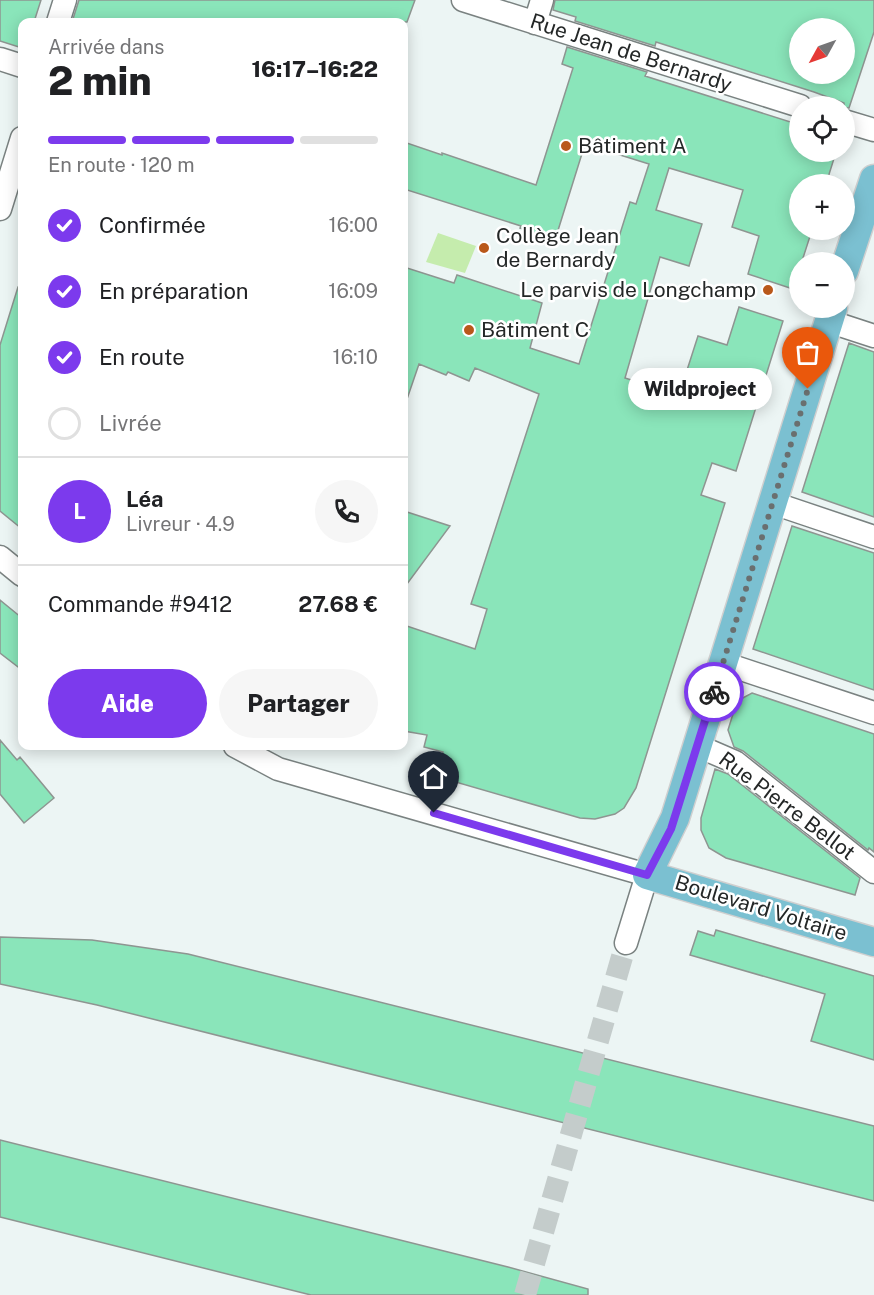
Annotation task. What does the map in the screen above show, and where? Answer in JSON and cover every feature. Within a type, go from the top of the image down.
[{"type":"main road","points":[[850,252],[874,179]]},
{"type":"main road","points":[[647,875],[671,829],[830,318]]},
{"type":"main road","name":"Boulevard Voltaire","points":[[647,875],[874,942]]},
{"type":"street","points":[[59,18],[64,0]]},
{"type":"street","name":"Rue Jean de Bernardy","points":[[463,0],[789,103]]},
{"type":"street","points":[[535,23],[542,0]]},
{"type":"street","points":[[0,59],[18,65]]},
{"type":"street","points":[[855,124],[874,130]]},
{"type":"street","points":[[0,209],[18,151]]},
{"type":"street","points":[[839,318],[874,336]]},
{"type":"street","points":[[773,503],[874,537]]},
{"type":"street","points":[[0,557],[18,572]]},
{"type":"street","points":[[723,663],[874,713]]},
{"type":"street","name":"Rue Pierre Bellot","points":[[698,746],[735,762],[874,872]]},
{"type":"street","points":[[242,750],[278,769],[647,875],[626,943]]},
{"type":"green space","points":[[438,233],[476,246],[465,273],[426,262]]},
{"type":"building","points":[[0,0],[41,0],[35,18],[18,18],[18,47],[0,41]]},
{"type":"building","points":[[79,0],[415,0],[408,19],[73,18]]},
{"type":"building","points":[[555,0],[874,0],[874,32],[853,96],[825,96],[656,42],[655,46],[575,21],[576,17],[553,10]]},
{"type":"building","points":[[567,47],[647,72],[645,76],[789,122],[789,162],[833,162],[829,174],[789,174],[789,240],[809,240],[805,252],[789,252],[789,288],[748,274],[759,236],[732,227],[743,190],[669,168],[656,210],[702,224],[689,266],[660,257],[625,378],[679,395],[698,336],[727,345],[739,307],[783,321],[736,471],[712,463],[701,495],[725,503],[636,788],[624,808],[615,814],[595,819],[580,818],[435,776],[443,752],[424,747],[427,735],[408,732],[408,626],[475,649],[487,609],[471,604],[539,394],[475,368],[469,381],[419,364],[408,396],[408,268],[454,283],[457,275],[542,303],[530,348],[579,364],[630,202],[636,204],[649,164],[585,144],[555,240],[520,228],[521,226],[408,190],[408,143],[536,185],[573,68],[562,64]]},
{"type":"building","points":[[18,287],[18,526],[0,511],[0,345]]},
{"type":"building","points":[[849,343],[874,352],[874,517],[802,492]]},
{"type":"building","points":[[408,512],[450,526],[408,583]]},
{"type":"building","points":[[792,526],[874,553],[874,690],[753,649]]},
{"type":"building","points":[[0,600],[18,615],[18,667],[0,653]]},
{"type":"building","points":[[752,693],[874,734],[874,852],[869,848],[868,850],[743,751],[734,747],[728,730],[737,701]]},
{"type":"building","points":[[0,740],[17,760],[20,757],[54,798],[24,823],[0,794]]},
{"type":"building","points":[[715,769],[728,774],[860,878],[855,895],[726,858],[709,848],[701,830],[701,818]]},
{"type":"building","points":[[716,930],[874,976],[874,1060],[811,1041],[825,994],[690,955],[698,931],[714,936]]},
{"type":"building","points":[[0,937],[92,940],[188,954],[874,1126],[874,1201],[97,1005],[0,984]]},
{"type":"building","points":[[0,1140],[508,1267],[588,1289],[588,1295],[311,1295],[0,1217]]},
{"type":"tunnel","points":[[525,1295],[626,943]]},
{"type":"way so far","points":[[714,692],[808,389]]},
{"type":"place","name":"Bâtiment A","points":[[566,146]]},
{"type":"place","name":"Collège Jean de Bernardy","points":[[484,248]]},
{"type":"place","name":"Le parvis de Longchamp","points":[[768,290]]},
{"type":"place","name":"Bâtiment C","points":[[469,330]]},
{"type":"place","name":"Wildproject","points":[[808,389]]},
{"type":"route","points":[[434,813],[647,875],[671,829],[714,692]]}]
